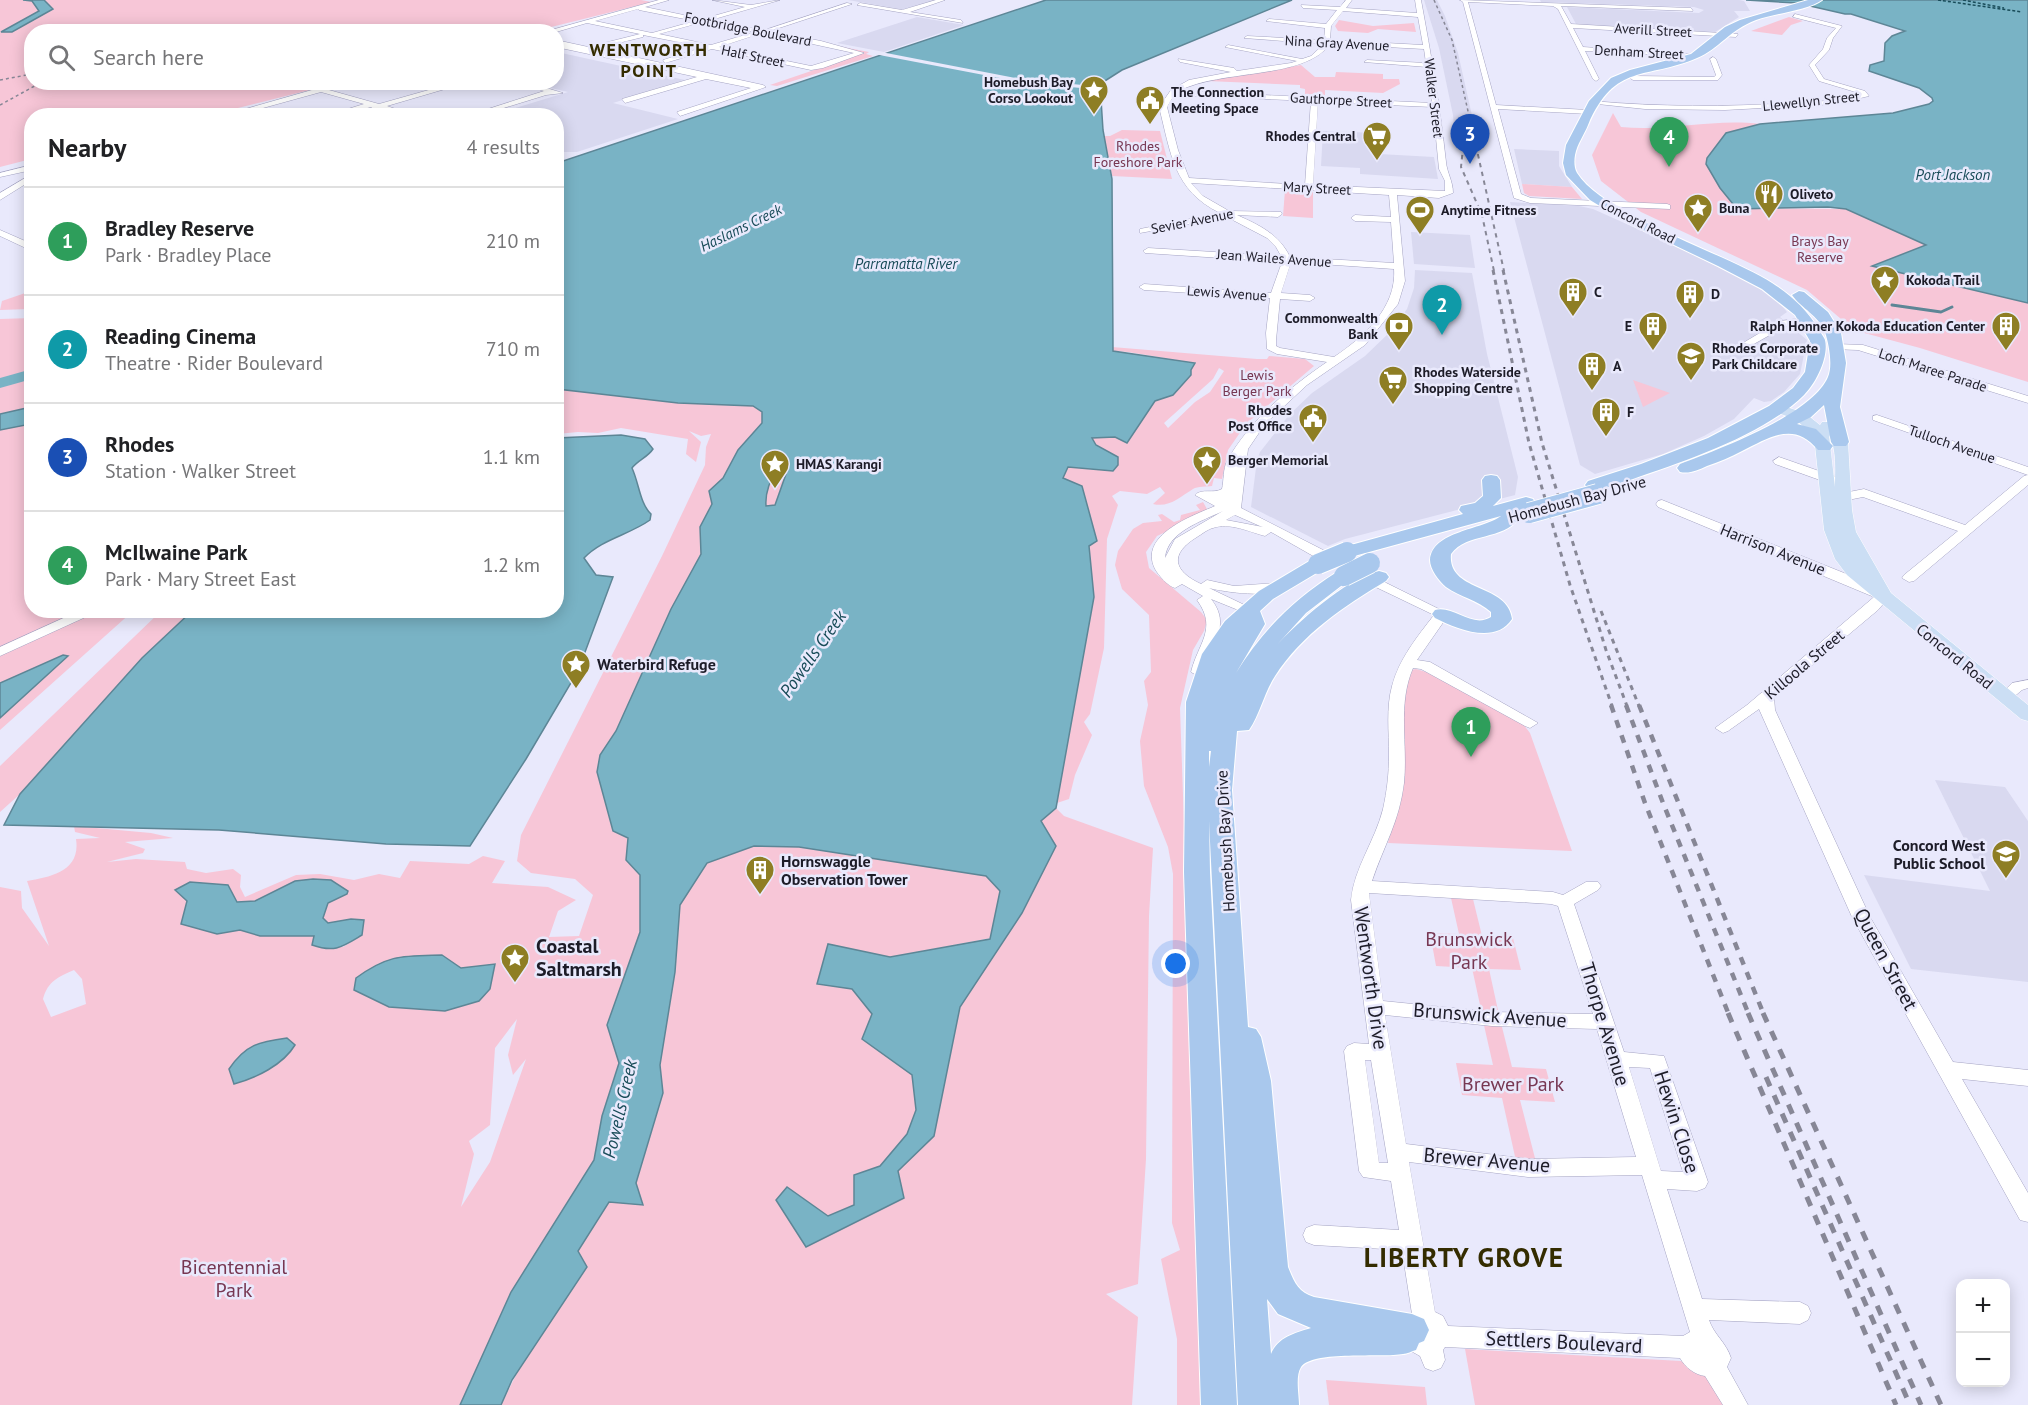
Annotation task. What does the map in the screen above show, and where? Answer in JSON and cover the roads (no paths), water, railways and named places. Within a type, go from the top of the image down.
[{"type":"highway","name":"Concord Road","points":[[1582,154],[1595,106],[1616,88],[1633,78],[1711,57],[1736,35],[1751,26],[1807,8],[1821,1]]},
{"type":"highway","name":"Concord Road","points":[[1811,327],[1794,307],[1768,287],[1624,217],[1603,204],[1582,188],[1569,166],[1569,153],[1602,90],[1621,77],[1696,55],[1708,49],[1722,34],[1745,21],[1796,11],[1821,1]]},
{"type":"highway","points":[[1783,15],[1796,11]]},
{"type":"highway","points":[[1595,77],[1621,77]]},
{"type":"highway","name":"Concord Road","points":[[1584,169],[1593,183],[1619,205],[1779,282],[1803,297],[1823,315],[1836,347],[1837,375],[1832,407],[1832,444]]},
{"type":"highway","points":[[1777,408],[1791,399],[1810,379],[1820,356],[1811,327],[1829,325]]},
{"type":"highway","name":"Homebush Bay Drive","points":[[1256,1405],[1220,783],[1226,728],[1237,693],[1252,661],[1287,618],[1314,596],[1366,574],[1419,543],[1521,511],[1703,462],[1803,415],[1819,401],[1837,375]]},
{"type":"highway","name":"Homebush Bay Drive","points":[[1596,490],[1725,436],[1777,408]]},
{"type":"highway","points":[[1774,430],[1804,430],[1832,444]]},
{"type":"highway","points":[[1333,555],[1357,541],[1481,507],[1490,500],[1493,492],[1491,480]]},
{"type":"highway","points":[[1442,615],[1463,624],[1479,626],[1497,622],[1503,615],[1494,603],[1453,582],[1442,568],[1440,558],[1448,546],[1464,537],[1494,528],[1521,511]]},
{"type":"highway","name":"Homebush Bay Drive","points":[[1220,1405],[1197,861],[1197,702],[1213,654],[1232,625],[1277,587],[1333,555],[1521,511]]},
{"type":"highway","points":[[1248,612],[1268,610],[1311,584],[1366,574]]},
{"type":"highway","points":[[1223,836],[1237,741],[1247,709],[1266,672],[1289,642],[1346,596],[1366,574]]},
{"type":"highway","points":[[1220,783],[1213,729],[1215,708],[1226,669],[1254,627],[1255,619],[1248,612]]},
{"type":"highway","points":[[1230,935],[1256,1081],[1271,1267],[1279,1289],[1291,1304],[1321,1315],[1426,1338]]},
{"type":"highway","points":[[1281,1405],[1282,1370],[1289,1355],[1304,1346],[1426,1338]]},
{"type":"main road","points":[[1777,408],[1803,415],[1832,444]]},
{"type":"main road","name":"Concord Road","points":[[1832,444],[1826,478],[1829,524],[1844,561],[1861,582],[2017,689],[2028,715]]},
{"type":"main road","name":"Concord Road","points":[[1832,444],[1843,490],[1848,532],[1862,560],[1879,584],[1883,596]]},
{"type":"street","points":[[642,7],[660,0]]},
{"type":"street","points":[[564,27],[671,0]]},
{"type":"street","points":[[715,0],[749,6]]},
{"type":"street","points":[[598,46],[649,35],[777,0]]},
{"type":"street","points":[[834,0],[961,22]]},
{"type":"street","points":[[902,12],[942,0]]},
{"type":"street","points":[[1336,360],[1277,351],[1271,347],[1276,296],[1286,259],[1283,250],[1271,238],[1197,196],[1186,180],[1189,177],[1169,112],[1171,95],[1195,81],[1276,67],[1305,60],[1320,53],[1327,43],[1328,26],[1349,0]]},
{"type":"street","name":"Walker Street","points":[[1418,0],[1430,65],[1444,173],[1451,190],[1448,194]]},
{"type":"street","points":[[1667,207],[1523,199],[1516,193],[1464,0],[1691,10]]},
{"type":"street","points":[[564,43],[586,50],[657,62],[854,4]]},
{"type":"street","points":[[1555,5],[1560,8],[1595,77]]},
{"type":"street","points":[[1303,6],[1422,15]]},
{"type":"street","name":"Footbridge Boulevard","points":[[642,7],[821,43],[861,54],[815,69]]},
{"type":"street","name":"Llewellyn Street","points":[[1494,107],[1754,107],[1846,100],[1867,95],[1821,80],[1812,65],[1826,50],[1830,38],[1840,27],[1796,11]]},
{"type":"street","name":"Half Street","points":[[586,21],[815,69]]},
{"type":"street","points":[[1269,21],[1328,26]]},
{"type":"street","name":"Averill Street","points":[[1570,26],[1736,35]]},
{"type":"street","name":"Nina Gray Avenue","points":[[1247,38],[1427,47]]},
{"type":"street","points":[[564,42],[598,46],[763,87],[680,114]]},
{"type":"street","points":[[1228,47],[1305,60]]},
{"type":"street","name":"Denham Street","points":[[1582,49],[1696,55]]},
{"type":"street","points":[[1633,78],[1716,79],[1719,75],[1711,57]]},
{"type":"street","points":[[1180,60],[1240,72]]},
{"type":"street","points":[[1367,62],[1430,65]]},
{"type":"street","points":[[625,101],[710,74]]},
{"type":"street","points":[[254,108],[322,90]]},
{"type":"street","points":[[363,108],[435,90]]},
{"type":"street","points":[[535,90],[559,93]]},
{"type":"street","points":[[547,90],[559,93]]},
{"type":"street","points":[[318,91],[380,108]]},
{"type":"street","points":[[496,108],[546,93]]},
{"type":"street","points":[[508,108],[559,93]]},
{"type":"street","name":"Gauthorpe Street","points":[[1171,95],[1436,105]]},
{"type":"street","points":[[1309,187],[1315,99]]},
{"type":"street","points":[[372,106],[378,108]]},
{"type":"street","points":[[0,174],[24,167]]},
{"type":"street","name":"Mary Street","points":[[1186,180],[1448,194]]},
{"type":"street","points":[[0,197],[24,181]]},
{"type":"street","points":[[1248,612],[1180,578],[1171,561],[1174,549],[1184,539],[1227,516],[1232,463],[1244,445],[1279,404],[1303,382],[1361,343],[1387,314],[1396,297],[1400,266],[1393,192]]},
{"type":"street","name":"Sevier Avenue","points":[[1143,231],[1228,213],[1278,214]]},
{"type":"street","points":[[1355,218],[1396,220]]},
{"type":"street","points":[[0,232],[24,245]]},
{"type":"street","name":"Jean Wailes Avenue","points":[[1148,251],[1400,266]]},
{"type":"street","name":"Lewis Avenue","points":[[1144,287],[1310,298]]},
{"type":"street","points":[[1764,334],[1771,326],[1794,313],[1794,307]]},
{"type":"street","points":[[1784,323],[1811,327],[1797,325],[1751,343],[1784,323]]},
{"type":"street","name":"Loch Maree Parade","points":[[1836,347],[1859,347],[2028,400]]},
{"type":"street","name":"Tulloch Avenue","points":[[1876,418],[2028,471]]},
{"type":"street","points":[[1244,445],[1229,502],[1172,532],[1158,550],[1159,563],[1169,578],[1182,589],[1226,610],[1248,612]]},
{"type":"street","points":[[1779,461],[1826,478],[1843,490],[1864,493],[1967,530]]},
{"type":"street","points":[[1909,578],[2028,479]]},
{"type":"street","points":[[1229,502],[1264,523],[1333,555]]},
{"type":"street","name":"Harrison Avenue","points":[[1662,504],[1883,596]]},
{"type":"street","points":[[1213,523],[1257,528],[1303,551],[1333,555]]},
{"type":"street","points":[[1196,532],[1183,546],[1180,555],[1184,567],[1196,579],[1219,588],[1234,590],[1277,587]]},
{"type":"street","points":[[1814,567],[1831,567],[1844,561]]},
{"type":"street","points":[[1366,574],[1425,598],[1442,615]]},
{"type":"street","name":"Killoola Street","points":[[1723,728],[1767,696],[1873,607],[1883,596]]},
{"type":"street","points":[[1197,702],[1199,662],[1216,625],[1214,613],[1204,600]]},
{"type":"street","name":"Wentworth Drive","points":[[1426,1338],[1400,1162],[1380,1053],[1360,908],[1362,886],[1386,823],[1397,768],[1395,711],[1402,674],[1416,648],[1442,615]]},
{"type":"street","points":[[0,652],[76,618]]},
{"type":"street","points":[[1408,663],[1425,665],[1530,723]]},
{"type":"street","name":"Queen Street","points":[[1767,696],[1767,710],[1861,917],[2028,1213]]},
{"type":"street","points":[[1362,886],[1553,898],[1564,903],[1592,886]]},
{"type":"street","name":"Thorpe Avenue","points":[[1564,903],[1569,910],[1694,1309],[1697,1344],[1713,1346],[1718,1354],[1718,1361],[1712,1365],[1736,1405]]},
{"type":"street","name":"Brunswick Avenue","points":[[1375,1006],[1492,1019],[1604,1022]]},
{"type":"street","name":"Brewer Avenue","points":[[1380,1053],[1354,1051],[1370,1171],[1400,1162],[1650,1172]]},
{"type":"street","name":"Hewin Close","points":[[1615,1059],[1657,1061],[1696,1182],[1650,1172]]},
{"type":"street","points":[[1947,1069],[2028,1078]]},
{"type":"street","points":[[1314,1235],[1412,1241]]},
{"type":"street","points":[[1694,1309],[1800,1313]]},
{"type":"street","name":"Settlers Boulevard","points":[[1426,1338],[1697,1344]]},
{"type":"water","points":[[23,0],[44,0],[53,9],[12,32],[1,32],[39,11],[32,1]]},
{"type":"water","name":"Parramatta River","points":[[1046,0],[1292,0],[1122,70],[1100,84],[1103,130],[1112,179],[1113,351],[1195,363],[1191,375],[1173,395],[1155,401],[1127,443],[1115,437],[1092,438],[1096,445],[1118,457],[1118,465],[1113,471],[1068,467],[1063,478],[1082,486],[1097,541],[1089,546],[1094,597],[1056,808],[1041,821],[1056,846],[1022,913],[960,1007],[934,1136],[898,1171],[904,1198],[806,1247],[776,1200],[787,1187],[828,1216],[854,1205],[854,1175],[880,1166],[907,1134],[916,1110],[912,1075],[862,1039],[872,1014],[852,989],[817,984],[828,944],[890,957],[990,939],[1000,891],[986,876],[799,847],[754,846],[707,863],[680,905],[675,972],[660,1065],[663,1093],[636,1183],[643,1205],[609,1202],[578,1251],[587,1267],[512,1380],[501,1405],[460,1405],[511,1292],[594,1160],[602,1116],[619,1063],[607,1025],[640,932],[640,875],[626,860],[628,838],[613,831],[597,772],[600,755],[616,731],[671,609],[701,554],[700,527],[712,504],[709,491],[723,478],[738,450],[762,423],[762,412],[753,406],[678,403],[564,390],[564,161]],"holes":[[[783,469],[786,474],[775,505],[766,506],[767,491],[776,472]]]},
{"type":"water","name":"Port Jackson","points":[[1746,0],[2028,0],[2028,303],[1872,266],[1926,245],[1846,209],[1828,207],[1737,209],[1720,188],[1706,164],[1707,158],[1726,133],[1760,124],[1893,113],[1933,101],[1919,88],[1869,71],[1870,65],[1884,61],[1885,43],[1892,36],[1905,31],[1851,14],[1797,3]]},
{"type":"water","points":[[24,409],[24,425],[0,430],[0,414]]},
{"type":"water","points":[[621,435],[645,439],[653,449],[632,468],[642,499],[651,514],[650,520],[599,546],[584,558],[596,575],[613,577],[578,671],[526,759],[470,846],[386,844],[219,830],[4,825],[20,794],[142,658],[185,618],[564,618],[564,438]]},
{"type":"water","points":[[63,655],[68,656],[0,718],[0,683]]},
{"type":"water","points":[[331,880],[348,891],[347,894],[328,903],[323,918],[328,923],[351,919],[364,920],[362,935],[333,949],[312,945],[314,936],[260,936],[240,930],[217,934],[181,924],[187,901],[175,890],[190,882],[228,885],[237,902],[255,901],[295,881]]},
{"type":"water","points":[[442,955],[461,968],[495,964],[490,989],[479,1001],[445,1011],[389,1007],[354,990],[356,978],[387,960],[406,956]]},
{"type":"water","points":[[287,1038],[295,1045],[284,1059],[260,1074],[234,1084],[229,1069],[241,1054],[261,1043]]},
{"type":"waterway","points":[[1892,305],[1941,312],[1952,307]]},
{"type":"waterway","points":[[0,383],[24,376]]},
{"type":"railway","points":[[1434,0],[1452,40],[1470,120]]},
{"type":"railway","points":[[0,80],[24,76]]},
{"type":"railway","points":[[0,105],[27,90]]},
{"type":"railway","points":[[1466,119],[1461,167],[1482,215],[1494,271]]},
{"type":"railway","points":[[1470,119],[1504,271]]},
{"type":"railway","points":[[1493,270],[1529,443],[1570,585],[1612,706]]},
{"type":"railway","points":[[1503,270],[1542,443],[1606,650],[1627,706]]},
{"type":"railway","points":[[1601,611],[1639,706]]},
{"type":"railway","points":[[1611,705],[1645,803],[1729,1015]]},
{"type":"railway","points":[[1626,705],[1749,1015]]},
{"type":"railway","points":[[1639,705],[1764,1015]]},
{"type":"railway","points":[[1728,1013],[1896,1405]]},
{"type":"railway","points":[[1748,1013],[1921,1405]]},
{"type":"railway","points":[[1763,1013],[1941,1405]]},
{"type":"railway","points":[[1766,1077],[1910,1405]]},
{"type":"place","name":"Homebush Bay Corso Lookout","points":[[1094,116]]},
{"type":"place","name":"The Connection Meeting Space","points":[[1150,126]]},
{"type":"place","name":"Rhodes Central","points":[[1377,162]]},
{"type":"place","name":"Rhodes","points":[[1470,164]]},
{"type":"place","name":"McIlwaine Park","points":[[1669,167]]},
{"type":"place","name":"Oliveto","points":[[1769,220]]},
{"type":"place","name":"Buna","points":[[1698,234]]},
{"type":"place","name":"Anytime Fitness","points":[[1420,236]]},
{"type":"place","name":"Kokoda Trail","points":[[1885,306]]},
{"type":"place","name":"C","points":[[1573,318]]},
{"type":"place","name":"D","points":[[1690,320]]},
{"type":"place","name":"Reading Cinema","points":[[1442,335]]},
{"type":"place","name":"Commonwealth Bank","points":[[1399,352]]},
{"type":"place","name":"E","points":[[1653,352]]},
{"type":"place","name":"Ralph Honner Kokoda Education Center","points":[[2006,352]]},
{"type":"place","name":"Rhodes Corporate Park Childcare","points":[[1691,382]]},
{"type":"place","name":"A","points":[[1592,392]]},
{"type":"place","name":"Rhodes Waterside Shopping Centre","points":[[1393,406]]},
{"type":"place","name":"F","points":[[1606,438]]},
{"type":"place","name":"Rhodes Post Office","points":[[1313,444]]},
{"type":"place","name":"Berger Memorial","points":[[1207,486]]},
{"type":"place","name":"HMAS Karangi","points":[[775,490]]},
{"type":"place","name":"Waterbird Refuge","points":[[576,690]]},
{"type":"place","name":"Bradley Reserve","points":[[1471,757]]},
{"type":"place","name":"Concord West Public School","points":[[2006,880]]},
{"type":"place","name":"Hornswaggle Observation Tower","points":[[760,896]]},
{"type":"place","name":"Coastal Saltmarsh","points":[[515,984]]},
{"type":"district","name":"WENTWORTH POINT","points":[[649,60]]},
{"type":"district","name":"LIBERTY GROVE","points":[[1464,1258]]},
{"type":"park label","name":"Rhodes Foreshore Park","points":[[1138,154]]},
{"type":"park label","name":"Brays Bay Reserve","points":[[1820,250]]},
{"type":"park label","name":"Lewis Berger Park","points":[[1257,384]]},
{"type":"park label","name":"Brunswick Park","points":[[1469,950]]},
{"type":"park label","name":"Brewer Park","points":[[1513,1084]]},
{"type":"park label","name":"Bicentennial Park","points":[[234,1278]]},
{"type":"water label","name":"Haslams Creek","points":[[741,228]]},
{"type":"water label","name":"Powells Creek","points":[[813,654]]},
{"type":"water label","name":"Powells Creek","points":[[620,1109]]}]
